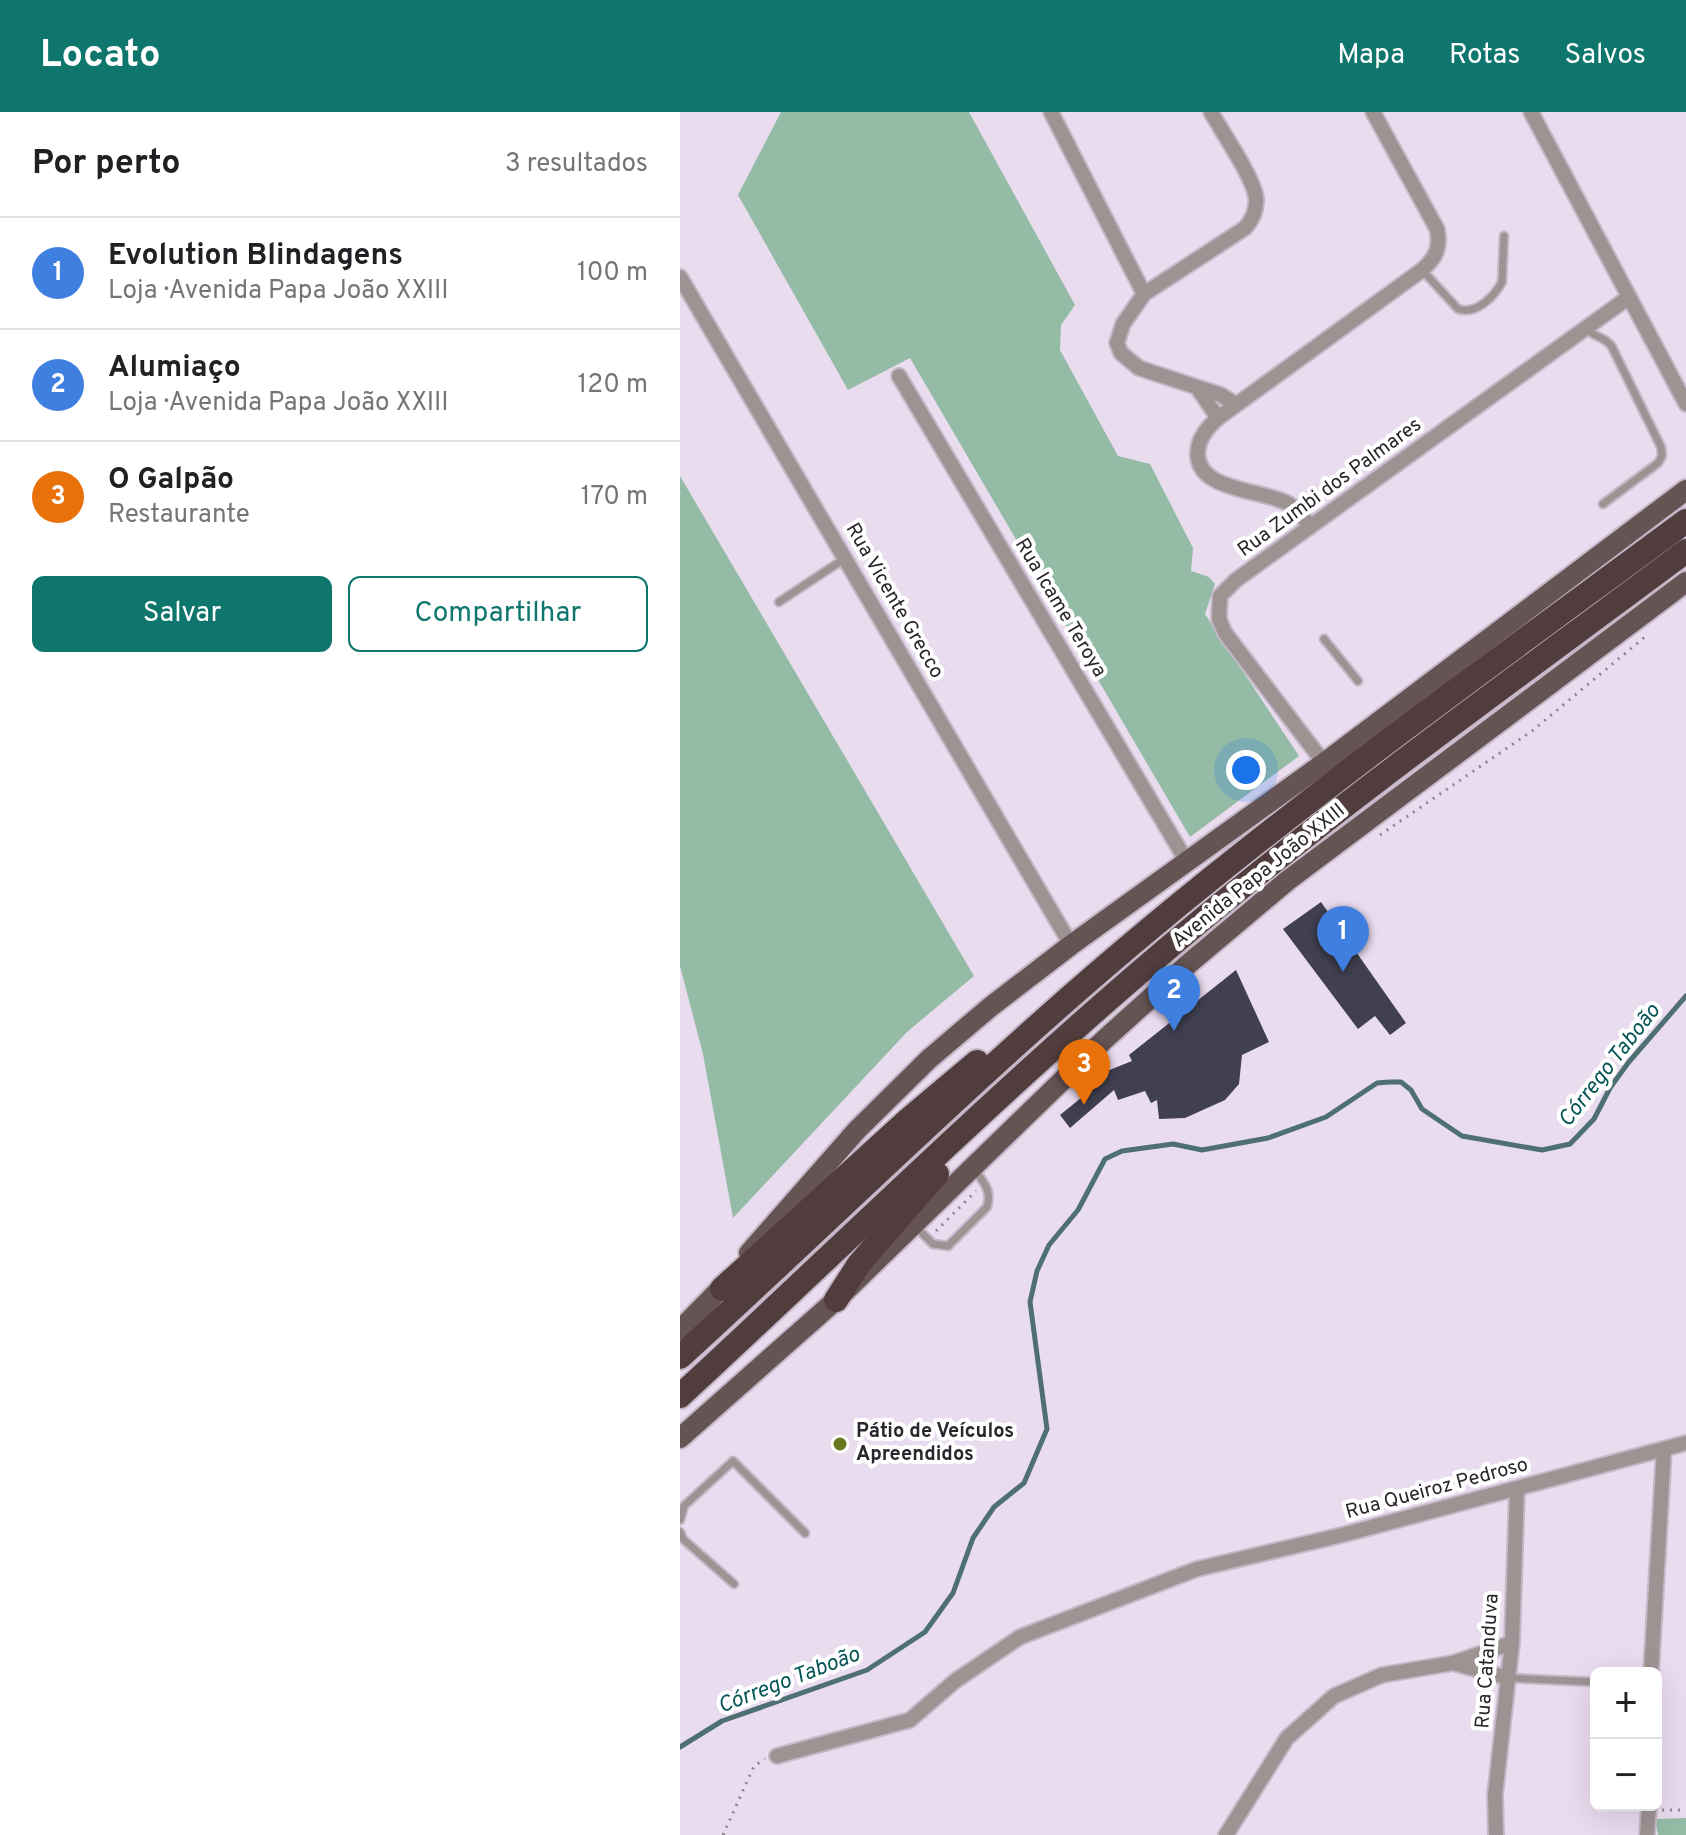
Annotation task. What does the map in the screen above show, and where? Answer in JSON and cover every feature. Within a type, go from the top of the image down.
[{"type":"highway","name":"Avenida Papa João XXIII","points":[[680,1357],[1025,1037],[1150,928],[1274,829],[1686,521]]},
{"type":"highway","name":"Avenida Papa João XXIII","points":[[680,1396],[1041,1060],[1264,869],[1686,551]]},
{"type":"highway","points":[[722,1289],[951,1083],[981,1059],[1025,1037]]},
{"type":"highway","points":[[836,1300],[866,1255],[996,1114],[1041,1060]]},
{"type":"main road","points":[[680,1330],[722,1289],[763,1237],[857,1130],[890,1096],[989,1008],[1071,945],[1324,763],[1686,490]]},
{"type":"main road","name":"Avenida Papa João XXIII","points":[[680,1438],[836,1300],[921,1231],[979,1175],[1105,1039],[1287,881],[1686,582]]},
{"type":"street","points":[[1051,112],[1144,294]]},
{"type":"street","points":[[1211,112],[1254,188],[1256,207],[1253,217],[1245,228],[1144,294],[1119,333],[1117,343],[1121,353],[1139,368],[1221,395],[1235,404]]},
{"type":"street","points":[[1310,527],[1290,505],[1221,483],[1203,470],[1198,461],[1199,442],[1218,418],[1235,404],[1422,270],[1438,252],[1437,229],[1373,112]]},
{"type":"street","points":[[1531,112],[1686,404]]},
{"type":"street","name":"Rua Vicente Grecco","points":[[680,277],[1071,945]]},
{"type":"street","name":"Rua Zumbi dos Palmares","points":[[1324,763],[1225,633],[1218,613],[1220,596],[1236,580],[1629,297]]},
{"type":"street","name":"Rua Icame Teroya","points":[[899,376],[1187,862]]},
{"type":"street","points":[[1199,390],[1218,418]]},
{"type":"street","name":"Rua Queiroz Pedroso","points":[[777,1756],[910,1720],[955,1681],[1020,1637],[1197,1569],[1259,1556],[1686,1443]]},
{"type":"street","points":[[1651,1667],[1664,1449]]},
{"type":"street","name":"Rua Catanduva","points":[[1496,1835],[1495,1795],[1512,1643],[1517,1489]]},
{"type":"street","points":[[1226,1835],[1287,1738],[1334,1696],[1382,1675],[1453,1663],[1512,1643]]},
{"type":"street","points":[[1453,1663],[1508,1678]]},
{"type":"street","points":[[1647,1835],[1649,1811]]},
{"type":"lane","points":[[1422,270],[1458,309],[1471,311],[1479,307],[1502,282],[1504,236]]},
{"type":"lane","points":[[1586,328],[1590,334],[1606,339],[1612,347],[1661,447],[1662,456],[1658,463],[1603,504]]},
{"type":"lane","points":[[779,602],[846,558]]},
{"type":"lane","points":[[1324,639],[1358,681]]},
{"type":"lane","points":[[921,1231],[939,1246],[948,1246],[987,1207],[990,1199],[979,1175]]},
{"type":"lane","points":[[680,1520],[684,1506],[733,1461],[805,1533]]},
{"type":"lane","points":[[680,1532],[683,1539],[734,1584]]},
{"type":"lane","points":[[1508,1678],[1590,1682]]},
{"type":"path","points":[[1381,835],[1532,731],[1653,630]]},
{"type":"path","points":[[921,1231],[979,1175]]},
{"type":"path","points":[[723,1835],[754,1766],[777,1756]]},
{"type":"path","points":[[1662,1809],[1686,1810]]},
{"type":"green space","points":[[781,112],[969,112],[1075,305],[1061,325],[1060,350],[1118,456],[1150,464],[1193,548],[1191,571],[1209,577],[1215,584],[1205,614],[1299,756],[1190,837],[910,358],[848,390],[738,195]]},
{"type":"green space","points":[[680,476],[974,976],[907,1032],[733,1218],[703,1054],[680,966]]},
{"type":"green space","points":[[1686,1818],[1686,1835],[1658,1835],[1655,1819]]},
{"type":"building","points":[[1321,902],[1406,1023],[1390,1035],[1375,1016],[1358,1029],[1283,929]]},
{"type":"building","points":[[1236,970],[1269,1042],[1242,1055],[1239,1084],[1225,1100],[1185,1118],[1159,1119],[1157,1100],[1151,1103],[1145,1091],[1118,1100],[1114,1090],[1070,1128],[1060,1115],[1108,1076],[1107,1071],[1132,1061],[1129,1055]]},
{"type":"waterway","name":"Córrego Taboão","points":[[680,1747],[722,1721],[867,1670],[925,1632],[953,1593],[973,1538],[994,1507],[1024,1483],[1047,1429],[1030,1302],[1037,1271],[1049,1245],[1078,1210],[1105,1159],[1122,1151],[1173,1144],[1202,1150],[1268,1138],[1326,1117],[1377,1083],[1389,1082],[1401,1082],[1411,1090],[1422,1109],[1462,1136],[1542,1150],[1570,1144],[1594,1119],[1610,1088],[1628,1063],[1686,996]]},
{"type":"place","name":"Evolution Blindagens","points":[[1343,972]]},
{"type":"place","name":"Alumiaço","points":[[1174,1031]]},
{"type":"place","name":"O Galpão","points":[[1084,1105]]},
{"type":"place","name":"Pátio de Veículos Apreendidos","points":[[840,1444]]}]
